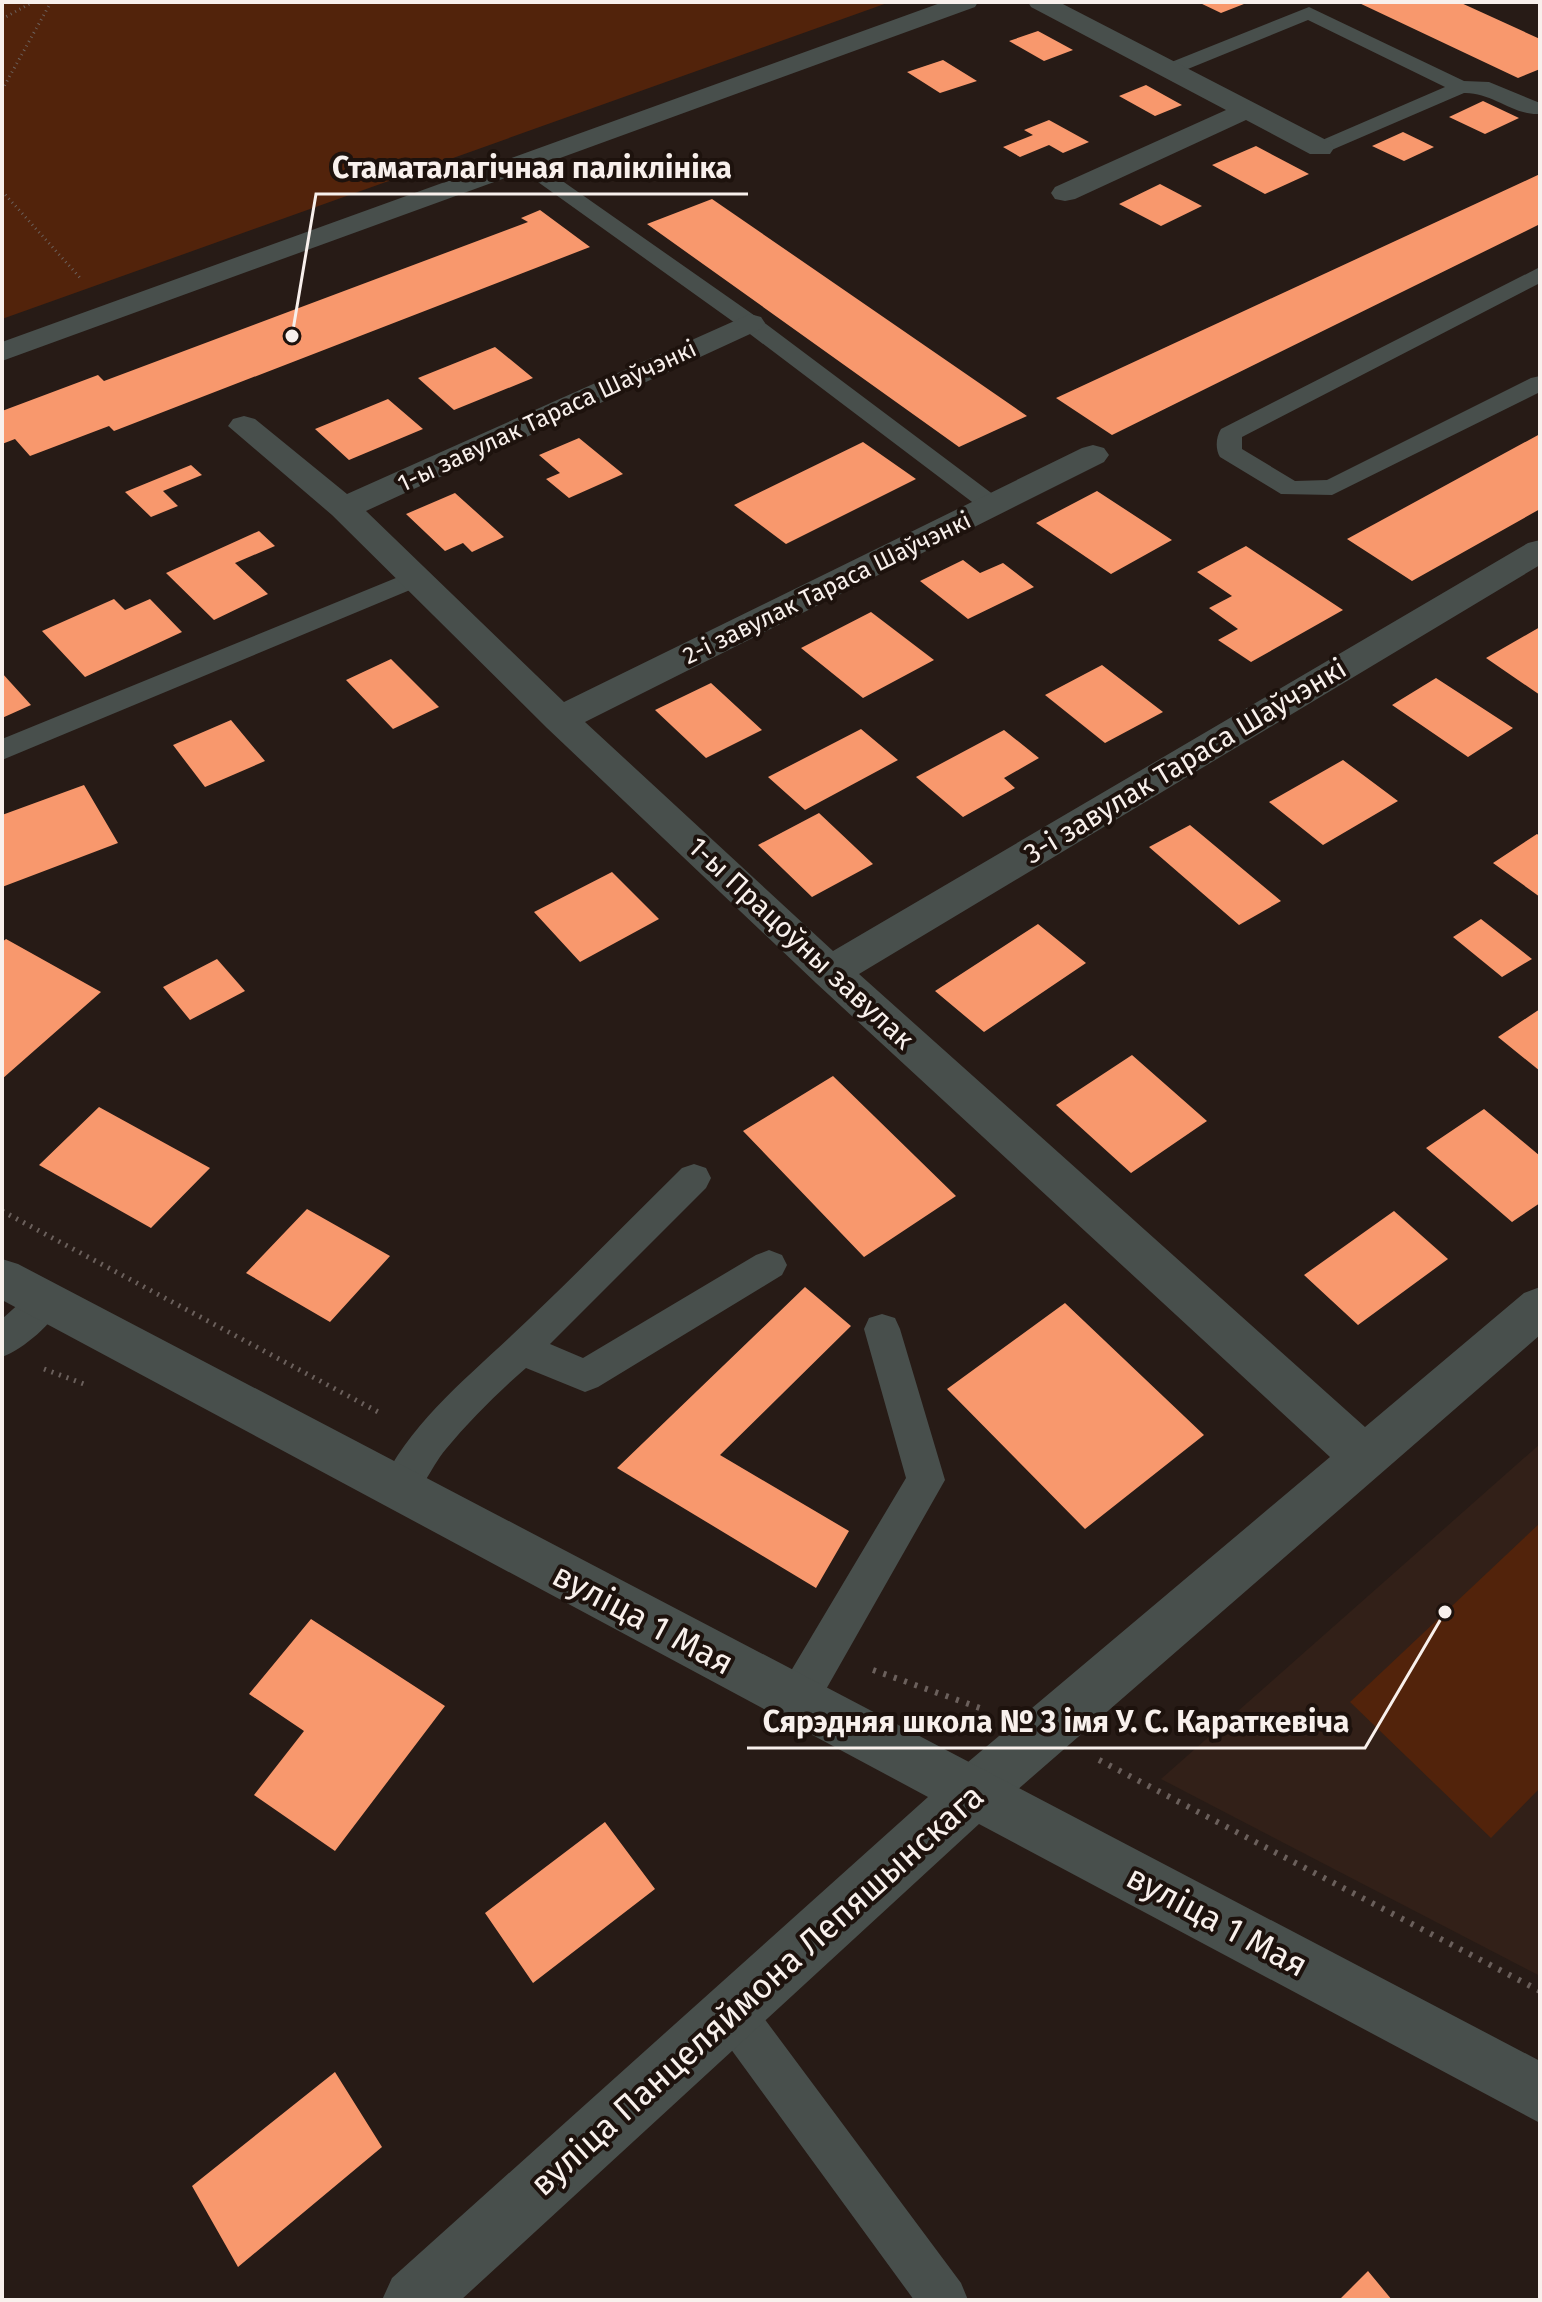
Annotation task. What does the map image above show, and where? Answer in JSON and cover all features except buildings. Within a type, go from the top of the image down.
[{"type":"street","points":[[2,352],[966,2]]},
{"type":"street","points":[[1040,2],[1320,148]]},
{"type":"street","points":[[1065,193],[1247,110]]},
{"type":"street","name":"1-ы завулак Тараса Шаўчэнкі","points":[[344,508],[750,323]]},
{"type":"street","name":"1-ы Працоўны завулак","points":[[244,426],[344,508],[413,579],[830,972],[1363,1456]]},
{"type":"street","name":"2-і завулак Тараса Шаўчэнкі","points":[[560,719],[1093,455]]},
{"type":"street","name":"3-і завулак Тараса Шаўчэнкі","points":[[830,972],[1540,550]]},
{"type":"street","name":"вуліца 1 Мая","points":[[2,1278],[1540,2093]]},
{"type":"street","name":"вуліца Панцеляймона Лепяшынскага","points":[[414,2300],[1043,1731],[1540,1307]]},
{"type":"lane","points":[[1171,69],[1309,13],[1461,87]]},
{"type":"lane","points":[[1320,148],[1461,87],[1482,86],[1536,109]]},
{"type":"lane","points":[[524,163],[750,323],[993,506]]},
{"type":"lane","points":[[1540,274],[1230,434],[1229,452],[1290,489],[1332,487],[1540,383]]},
{"type":"lane","points":[[2,750],[413,579]]},
{"type":"lane","points":[[398,1489],[430,1440],[483,1382],[522,1349],[694,1178]]},
{"type":"lane","points":[[522,1349],[585,1376],[769,1265]]},
{"type":"lane","points":[[2,1341],[46,1302]]},
{"type":"lane","points":[[797,1700],[926,1480],[882,1329]]},
{"type":"lane","points":[[733,2014],[944,2300]]},
{"type":"path","points":[[2,19],[33,2]]},
{"type":"path","points":[[2,90],[51,2]]},
{"type":"path","points":[[2,191],[83,282]]},
{"type":"path","points":[[2,1211],[430,1440]]},
{"type":"path","points":[[823,1652],[1043,1731],[1540,1991]]},
{"type":"shaded area","points":[[2,2],[890,2],[2,319]]},
{"type":"shaded area","points":[[1540,1444],[1540,1976],[1161,1779]]},
{"type":"shaded area","points":[[1540,1523],[1540,1788],[1491,1838],[1350,1702]]},
{"type":"place","name":"Стаматалагічная паліклініка","points":[[292,336]]},
{"type":"place","name":"Сярэдняя школа № 3 імя У. С. Караткевіча","points":[[1445,1612]]}]
